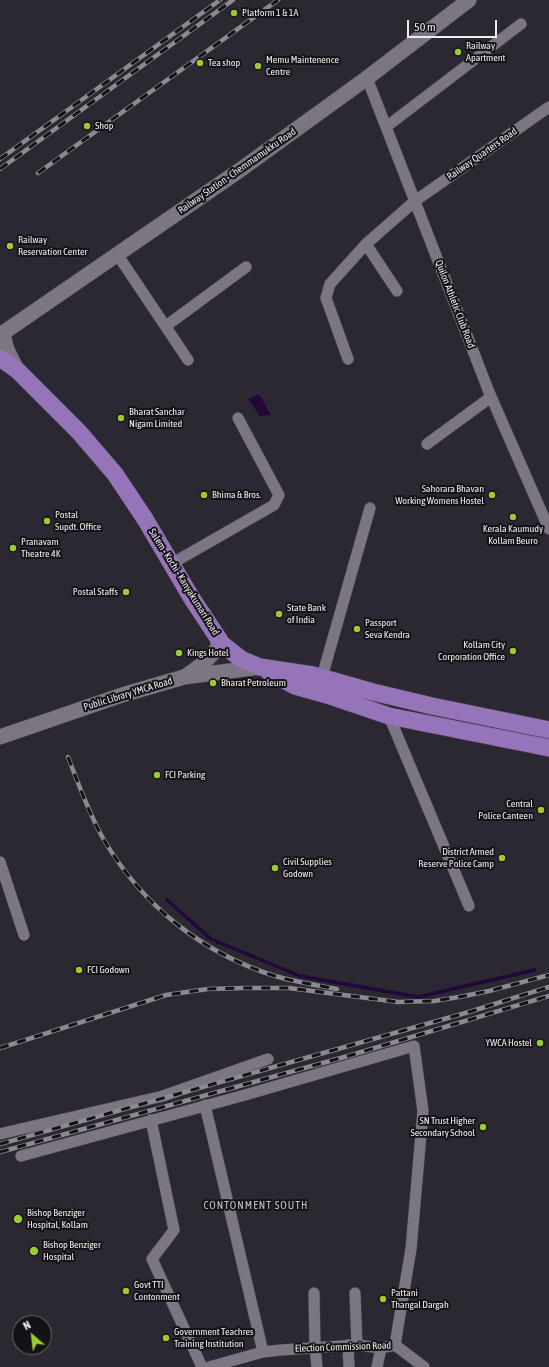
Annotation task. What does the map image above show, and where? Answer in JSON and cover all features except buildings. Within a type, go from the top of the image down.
[{"type":"main road","name":"Railway Station - Chemmamukku Road","points":[[2,333],[240,170],[367,78],[469,0]]},
{"type":"main road","points":[[2,333],[6,348],[17,370]]},
{"type":"main road","name":"Salem - Kochi - Kanyakumari Road","points":[[0,358],[17,370],[79,432],[115,474],[146,519],[191,597],[222,644],[241,658],[260,667],[313,675],[373,692],[549,730]]},
{"type":"main road","points":[[184,677],[203,664],[216,649],[218,638]]},
{"type":"main road","points":[[260,667],[295,686],[389,716],[549,748]]},
{"type":"main road","name":"Public Library YMCA Road","points":[[0,737],[122,695],[184,677],[260,667]]},
{"type":"street","points":[[386,127],[521,24]]},
{"type":"street","name":"Quilon Athletic Club Road","points":[[367,78],[491,397],[549,529]]},
{"type":"street","name":"Railway Quarters Road","points":[[348,359],[326,298],[330,284],[366,244],[415,201],[549,107]]},
{"type":"street","points":[[366,244],[397,291]]},
{"type":"street","points":[[117,254],[188,360]]},
{"type":"street","points":[[166,326],[246,267]]},
{"type":"street","points":[[427,444],[491,397]]},
{"type":"street","points":[[171,564],[274,505],[279,495],[238,418]]},
{"type":"street","points":[[322,677],[370,508]]},
{"type":"street","points":[[389,716],[469,906]]},
{"type":"street","points":[[0,862],[24,935]]},
{"type":"street","points":[[21,1156],[414,1046],[422,1111],[411,1249],[395,1345]]},
{"type":"street","points":[[0,1134],[163,1096],[268,1059]]},
{"type":"street","points":[[205,1105],[263,1352]]},
{"type":"street","points":[[151,1120],[174,1230],[152,1259],[202,1367]]},
{"type":"street","points":[[314,1293],[315,1348],[317,1367]]},
{"type":"street","points":[[348,1367],[353,1345],[355,1293]]},
{"type":"street","name":"Election Commission Road","points":[[209,1367],[263,1352],[353,1345],[381,1348],[395,1345],[424,1367]]},
{"type":"street","points":[[377,1367],[381,1348]]},
{"type":"shaded area","points":[[259,394],[271,415],[260,416],[248,399]]},
{"type":"waterway","points":[[167,900],[211,939],[300,976],[418,997],[535,970]]},
{"type":"railway","points":[[0,159],[220,0]]},
{"type":"railway","points":[[0,169],[233,0]]},
{"type":"railway","points":[[38,173],[278,0]]},
{"type":"railway","points":[[68,757],[89,810],[104,840],[137,886],[156,906],[199,940],[248,966],[275,976],[298,982],[337,989]]},
{"type":"railway","points":[[0,1048],[166,995],[208,989],[289,988],[398,1002],[434,1001],[489,991],[549,975]]},
{"type":"railway","points":[[0,1144],[469,1012],[549,987]]},
{"type":"railway","points":[[0,1152],[348,1056],[549,996]]},
{"type":"place","name":"Platform 1 & 1A","points":[[234,13]]},
{"type":"place","name":"Railway Apartment","points":[[458,52]]},
{"type":"place","name":"Tea shop","points":[[200,63]]},
{"type":"place","name":"Memu Maintenence Centre","points":[[258,66]]},
{"type":"place","name":"Shop","points":[[87,126]]},
{"type":"place","name":"Railway Reservation Center","points":[[10,246]]},
{"type":"place","name":"Bharat Sanchar Nigam Limited","points":[[121,418]]},
{"type":"place","name":"Bhima & Bros.","points":[[204,495]]},
{"type":"place","name":"Sahorara Bhavan Working Womens Hostel","points":[[492,495]]},
{"type":"place","name":"Kerala Kaumudy Kollam Beuro","points":[[513,517]]},
{"type":"place","name":"Postal Supdt. Office","points":[[47,521]]},
{"type":"place","name":"Pranavam Theatre 4K","points":[[13,548]]},
{"type":"place","name":"Postal Staffs","points":[[126,592]]},
{"type":"place","name":"State Bank of India","points":[[279,614]]},
{"type":"place","name":"Passport Seva Kendra","points":[[357,629]]},
{"type":"place","name":"Kollam City Corporation Office","points":[[513,651]]},
{"type":"place","name":"Kings Hotel","points":[[179,653]]},
{"type":"place","name":"Bharat Petroleum","points":[[213,683]]},
{"type":"place","name":"FCI Parking","points":[[157,775]]},
{"type":"place","name":"Central Police Canteen","points":[[541,810]]},
{"type":"place","name":"District Armed Reserve Police Camp","points":[[502,858]]},
{"type":"place","name":"Civil Supplies Godown","points":[[275,868]]},
{"type":"place","name":"FCI Godown","points":[[79,970]]},
{"type":"place","name":"YWCA Hostel","points":[[540,1043]]},
{"type":"place","name":"SN Trust Higher Secondary School","points":[[483,1127]]},
{"type":"place","name":"Bishop Benziger Hospital, Kollam","points":[[18,1219]]},
{"type":"place","name":"Bishop Benziger Hospital","points":[[34,1251]]},
{"type":"place","name":"Govt TTI Contonment","points":[[126,1291]]},
{"type":"place","name":"Pattani Thangal Dargah","points":[[383,1299]]},
{"type":"place","name":"Government Teachres Training Institution","points":[[166,1338]]},
{"type":"district","name":"CONTONMENT SOUTH","points":[[256,1206]]}]
